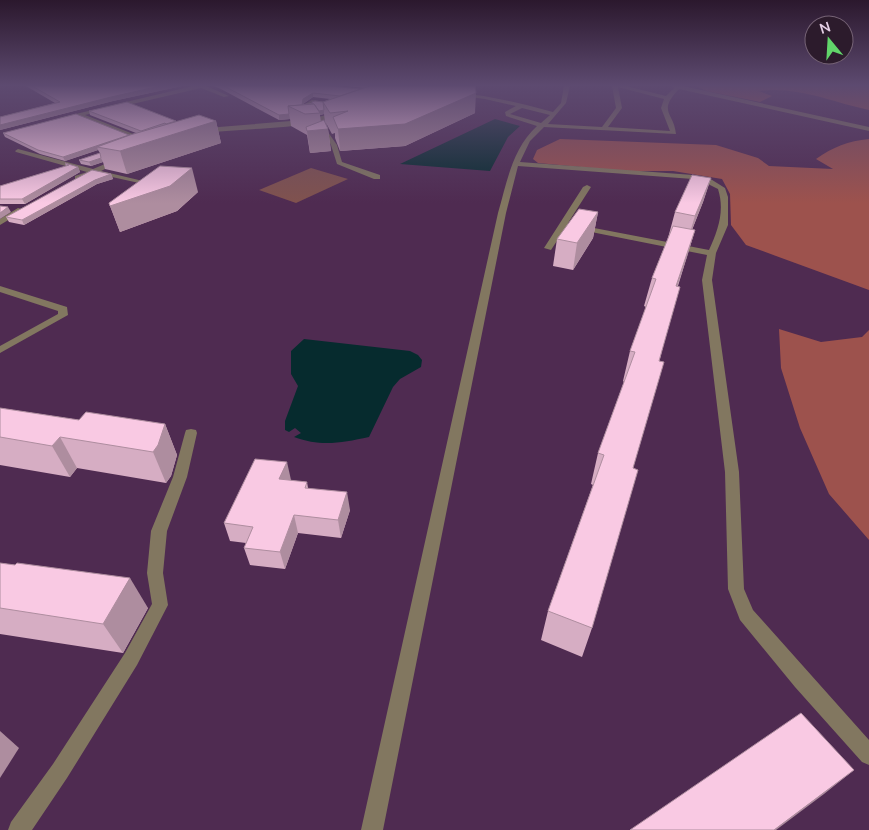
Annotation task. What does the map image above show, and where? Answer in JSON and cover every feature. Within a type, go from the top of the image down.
[{"type":"street","points":[[105,125],[141,139],[150,140]]},
{"type":"street","points":[[198,134],[239,126],[260,125]]},
{"type":"street","points":[[322,125],[334,144],[337,161],[377,177]]},
{"type":"street","points":[[372,830],[502,213],[517,164],[528,140],[542,125],[674,133],[670,125]]},
{"type":"street","points":[[603,129],[606,125]]},
{"type":"street","points":[[849,125],[869,129]]},
{"type":"street","points":[[132,142],[141,139]]},
{"type":"street","points":[[18,151],[66,165],[139,181]]},
{"type":"street","points":[[67,184],[93,170],[126,157]]},
{"type":"street","points":[[66,165],[85,158]]},
{"type":"street","points":[[517,164],[693,177],[706,180],[721,188],[724,197],[724,225],[712,253],[707,280],[732,472],[736,588],[746,615],[802,682],[869,755]]},
{"type":"street","points":[[548,248],[587,187]]},
{"type":"street","points":[[0,223],[24,208],[8,208]]},
{"type":"street","points":[[563,224],[712,253]]},
{"type":"street","points":[[0,289],[63,309],[63,315],[0,350]]},
{"type":"street","points":[[19,830],[60,771],[132,659],[160,605],[155,573],[159,531],[180,477],[191,433]]},
{"type":"shaded area","points":[[483,125],[520,126],[508,137],[490,171],[400,164]]},
{"type":"shaded area","points":[[560,139],[716,145],[758,158],[769,166],[833,169],[816,159],[841,145],[869,139],[869,290],[746,245],[731,225],[730,194],[722,179],[673,171],[624,171],[538,163],[533,159],[537,150]]},
{"type":"shaded area","points":[[311,168],[348,179],[296,203],[259,190]]},
{"type":"shaded area","points":[[779,329],[821,342],[862,337],[869,330],[869,540],[829,494],[800,428],[781,368]]},
{"type":"shaded area","points":[[304,339],[410,351],[418,355],[422,360],[421,367],[400,379],[393,387],[369,437],[331,443],[304,440],[294,437],[301,433],[295,428],[289,432],[285,430],[285,421],[298,386],[291,374],[291,351]]},
{"type":"building","points":[[35,125],[103,125],[129,135],[63,157],[38,150],[3,133]]},
{"type":"building","points":[[125,125],[160,125],[141,131]]},
{"type":"building","points":[[165,125],[204,125],[120,151],[97,147]]},
{"type":"building","points":[[312,125],[326,125],[328,129],[307,131],[306,127]]},
{"type":"building","points":[[336,125],[395,125],[338,129]]},
{"type":"building","points":[[100,153],[101,158],[89,162],[79,160]]},
{"type":"building","points":[[65,163],[78,167],[22,199],[0,199],[0,186],[69,165]]},
{"type":"building","points":[[160,166],[192,168],[170,186],[110,206],[109,203]]},
{"type":"building","points":[[92,170],[111,174],[95,180],[22,220],[6,217]]},
{"type":"building","points":[[692,175],[711,178],[695,216],[675,212]]},
{"type":"building","points":[[0,206],[8,207],[0,213]]},
{"type":"building","points":[[579,209],[598,212],[577,243],[557,239]]},
{"type":"building","points":[[673,226],[695,230],[676,286],[680,287],[659,361],[664,362],[633,468],[638,470],[592,628],[548,611],[604,455],[598,453],[635,352],[630,351],[656,279],[652,278]]},
{"type":"building","points":[[0,408],[79,420],[86,412],[165,424],[158,445],[153,452],[60,437],[52,446],[0,437]]},
{"type":"building","points":[[255,459],[287,462],[279,479],[307,482],[305,488],[347,492],[338,520],[294,515],[280,552],[244,548],[253,527],[224,523]]},
{"type":"building","points":[[0,563],[15,565],[17,563],[130,578],[103,624],[0,608]]},
{"type":"building","points":[[801,713],[854,770],[774,830],[630,830]]}]
